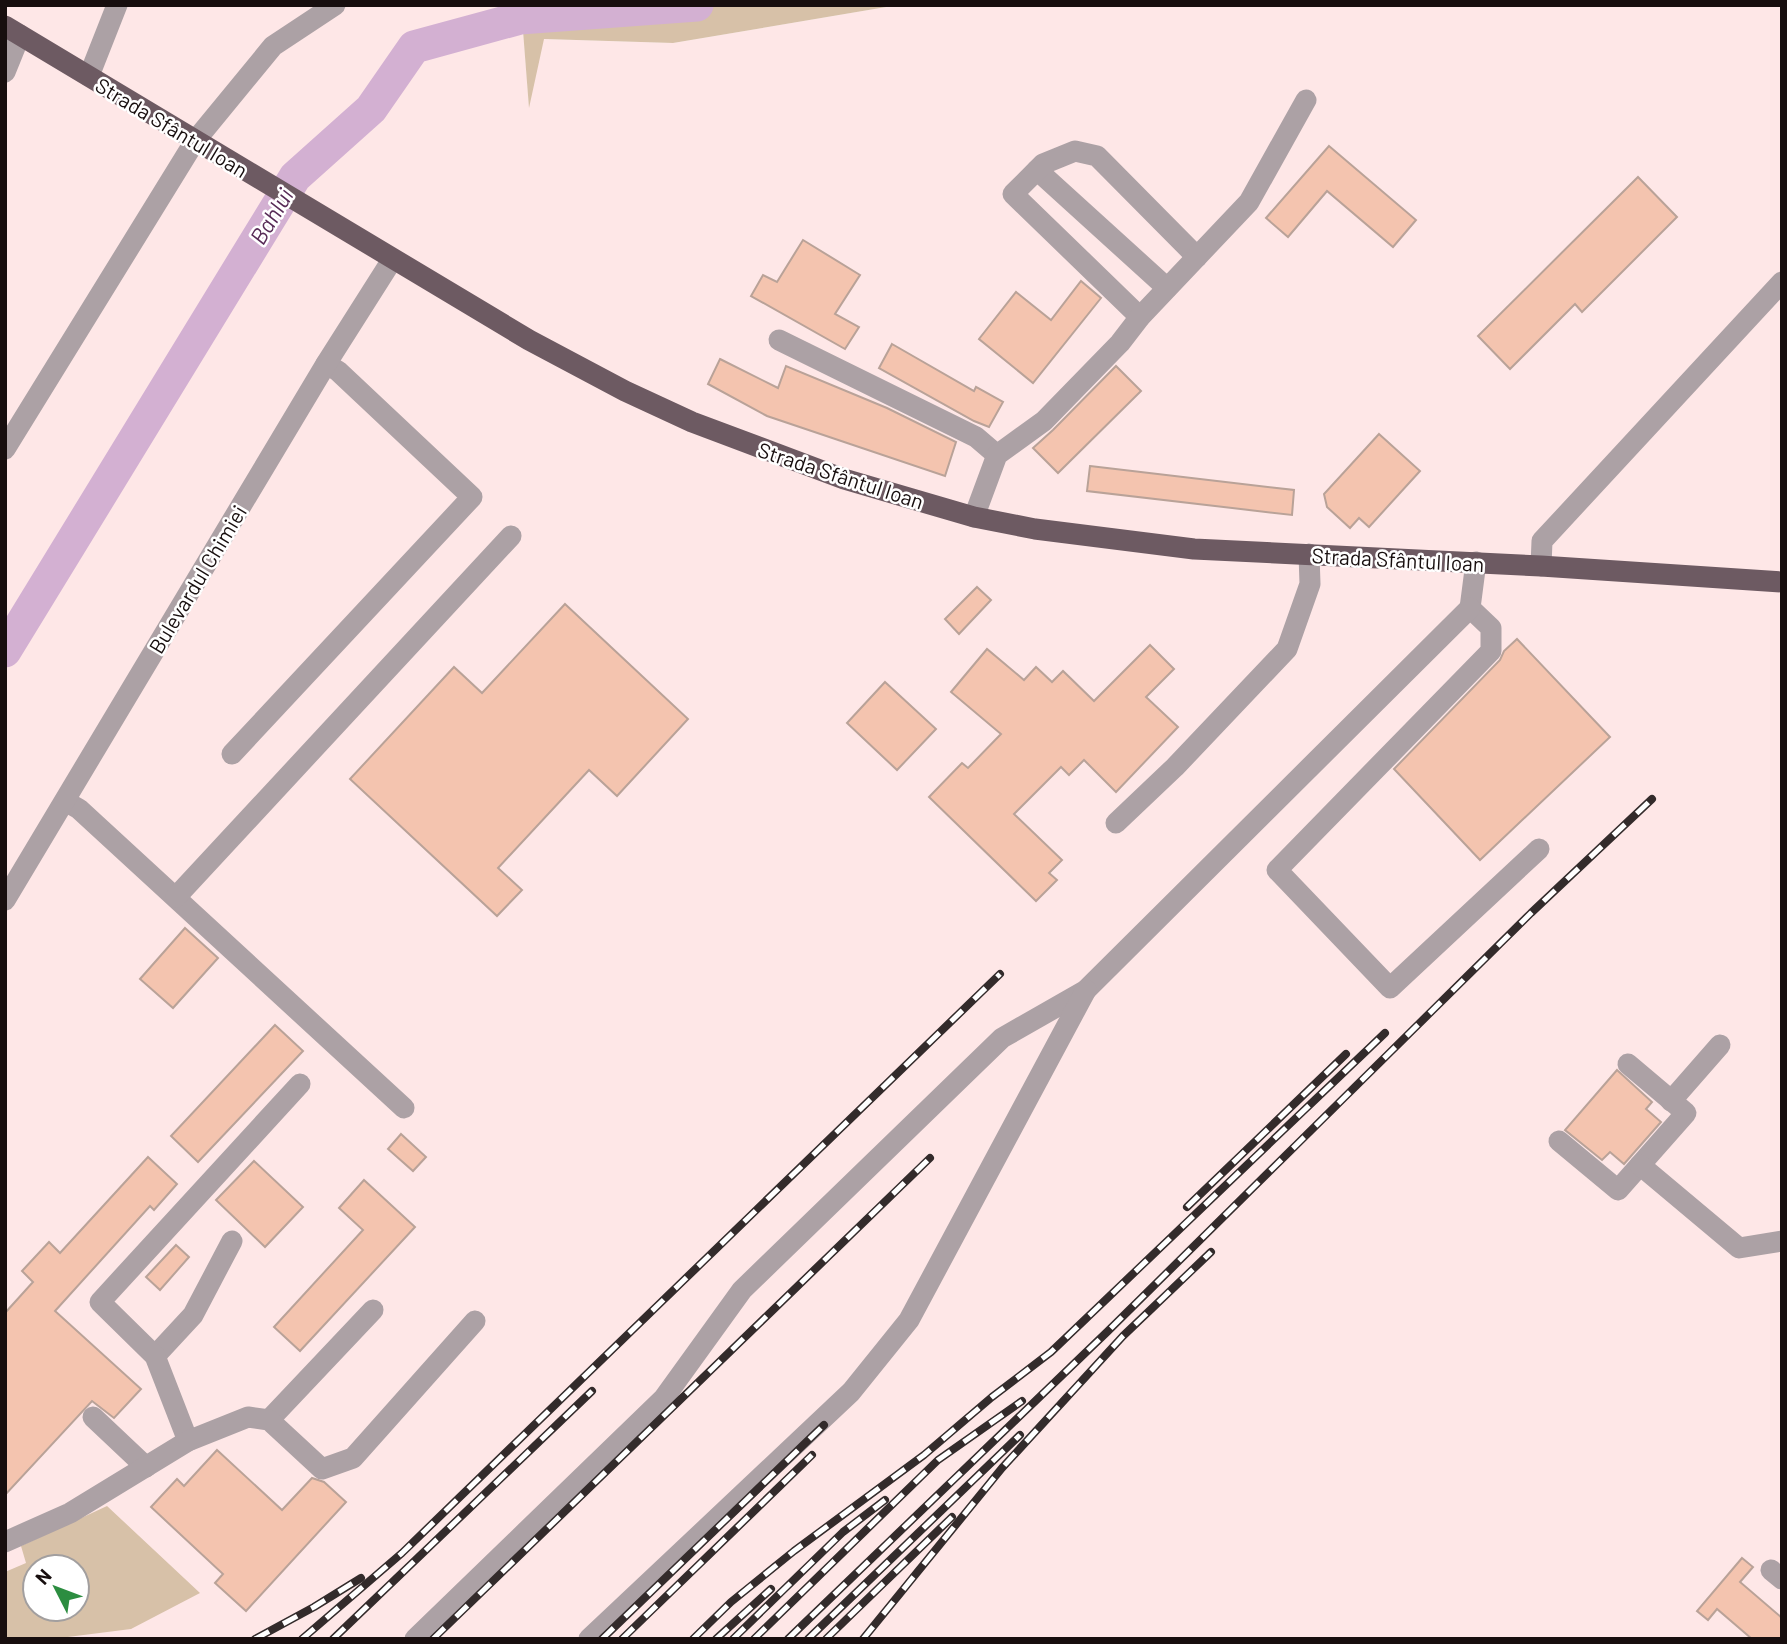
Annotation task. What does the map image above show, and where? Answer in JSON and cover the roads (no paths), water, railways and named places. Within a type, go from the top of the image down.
[{"type":"main road","name":"Strada Sfântul Ioan","points":[[13,30],[529,340],[625,391],[692,422],[844,479],[974,517],[1035,529],[1194,549],[1476,562],[1782,582]]},
{"type":"street","points":[[89,76],[117,5]]},
{"type":"street","points":[[5,449],[195,141],[273,46],[335,5]]},
{"type":"street","points":[[5,72],[13,30]]},
{"type":"street","points":[[974,517],[997,455],[1044,421],[1120,343],[1140,317],[1249,202],[1306,100]]},
{"type":"street","points":[[1140,317],[1013,194],[1043,163],[1075,151],[1097,156],[1197,257]]},
{"type":"street","points":[[1037,170],[1167,288]]},
{"type":"street","name":"Bulevardul Chimiei","points":[[5,900],[326,363],[392,260]]},
{"type":"street","points":[[1541,566],[1542,541],[1782,282]]},
{"type":"street","points":[[779,340],[976,437],[997,455]]},
{"type":"street","points":[[232,754],[472,497],[338,371],[326,363]]},
{"type":"street","points":[[176,897],[511,536]]},
{"type":"street","points":[[1116,823],[1175,767],[1287,649],[1310,584],[1309,554]]},
{"type":"street","points":[[415,1639],[664,1398],[742,1290],[1002,1038],[1086,990],[1470,608],[1476,562]]},
{"type":"street","points":[[1470,608],[1491,628],[1491,651],[1277,870],[1390,988],[1539,849]]},
{"type":"street","points":[[65,801],[79,809],[404,1108]]},
{"type":"street","points":[[590,1639],[851,1392],[909,1320],[1086,990]]},
{"type":"street","points":[[1671,1101],[1720,1045]]},
{"type":"street","points":[[1559,1141],[1618,1190],[1640,1166],[1686,1113],[1628,1064]]},
{"type":"street","points":[[188,1441],[155,1356],[100,1302],[300,1084]]},
{"type":"street","points":[[1640,1166],[1739,1248],[1782,1241]]},
{"type":"street","points":[[155,1356],[193,1315],[232,1241]]},
{"type":"street","points":[[269,1420],[373,1310]]},
{"type":"street","points":[[5,1542],[70,1513],[188,1441],[248,1417],[269,1420],[322,1469],[354,1458],[475,1321]]},
{"type":"street","points":[[93,1417],[146,1467]]},
{"type":"waterway","name":"Bahlui","points":[[5,651],[295,177],[371,109],[414,47],[520,18],[697,5]]},
{"type":"railway","points":[[788,1639],[1107,1332],[1531,913],[1652,799]]},
{"type":"railway","points":[[302,1639],[402,1553],[1000,974]]},
{"type":"railway","points":[[693,1639],[731,1602],[794,1551],[924,1455],[992,1397],[1051,1352],[1385,1033]]},
{"type":"railway","points":[[1187,1207],[1346,1054]]},
{"type":"railway","points":[[433,1639],[930,1158]]},
{"type":"railway","points":[[863,1639],[1002,1468],[1123,1336],[1211,1252]]},
{"type":"railway","points":[[333,1639],[592,1391]]},
{"type":"railway","points":[[754,1639],[938,1460],[1022,1401]]},
{"type":"railway","points":[[602,1639],[824,1425]]},
{"type":"railway","points":[[808,1639],[1020,1435]]},
{"type":"railway","points":[[622,1639],[812,1455]]},
{"type":"railway","points":[[733,1639],[843,1532],[885,1500]]},
{"type":"railway","points":[[826,1639],[952,1517]]},
{"type":"railway","points":[[255,1639],[361,1578]]},
{"type":"railway","points":[[716,1639],[771,1589]]}]
